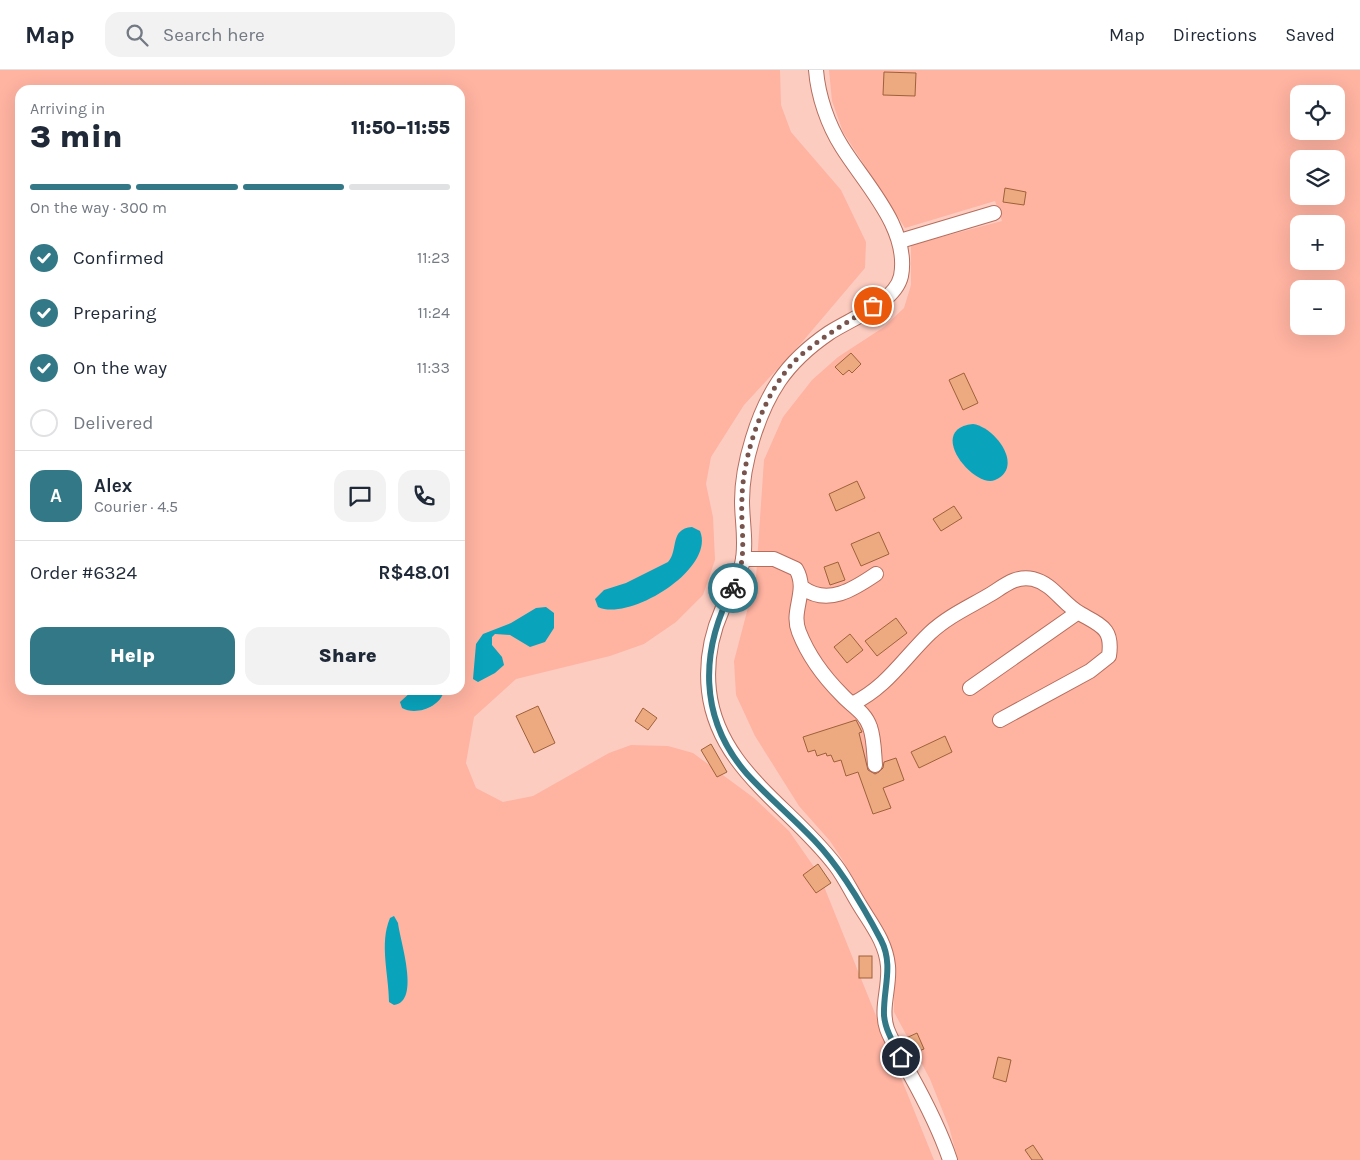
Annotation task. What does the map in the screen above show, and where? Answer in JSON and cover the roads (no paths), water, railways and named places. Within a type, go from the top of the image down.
[{"type":"street","points":[[816,70],[826,115],[840,145],[881,204],[900,241],[900,277],[893,293],[828,334],[799,357],[778,382],[765,406],[745,468],[742,498],[743,559],[738,579],[723,607],[714,630],[709,660],[709,689],[713,714],[725,744],[746,773],[792,817],[836,866],[882,942],[888,968],[884,1006],[886,1025],[935,1124],[950,1160]]},
{"type":"street","points":[[900,241],[994,213]]},
{"type":"street","points":[[743,559],[774,559],[796,569],[803,588],[796,613],[799,632],[820,668],[834,687],[864,715],[870,726],[875,765]]},
{"type":"street","points":[[803,588],[816,596],[831,596],[848,590],[876,574]]},
{"type":"street","points":[[852,704],[881,686],[931,632],[947,619],[1015,579],[1031,578],[1042,582],[1077,613],[1098,623],[1108,632],[1110,640],[1109,656],[1090,672],[1000,720]]},
{"type":"street","points":[[970,688],[1077,613]]},
{"type":"water","points":[[973,424],[990,432],[1004,448],[1007,466],[1004,474],[995,480],[986,480],[976,476],[966,468],[953,446],[953,436],[959,428]]},
{"type":"water","points":[[692,527],[700,531],[701,546],[695,561],[683,576],[667,589],[648,600],[629,607],[612,610],[598,607],[595,599],[604,590],[626,583],[668,562],[677,536],[685,529]]},
{"type":"water","points":[[546,607],[554,613],[554,628],[545,642],[530,647],[510,635],[495,634],[492,637],[492,645],[502,657],[504,665],[495,673],[478,682],[473,679],[476,644],[483,634],[511,623],[536,608]]},
{"type":"water","points":[[408,695],[443,695],[433,706],[414,711],[402,708],[400,702]]},
{"type":"water","points":[[394,916],[398,923],[405,956],[408,982],[402,1001],[394,1005],[389,1002],[385,938],[390,918]]}]
